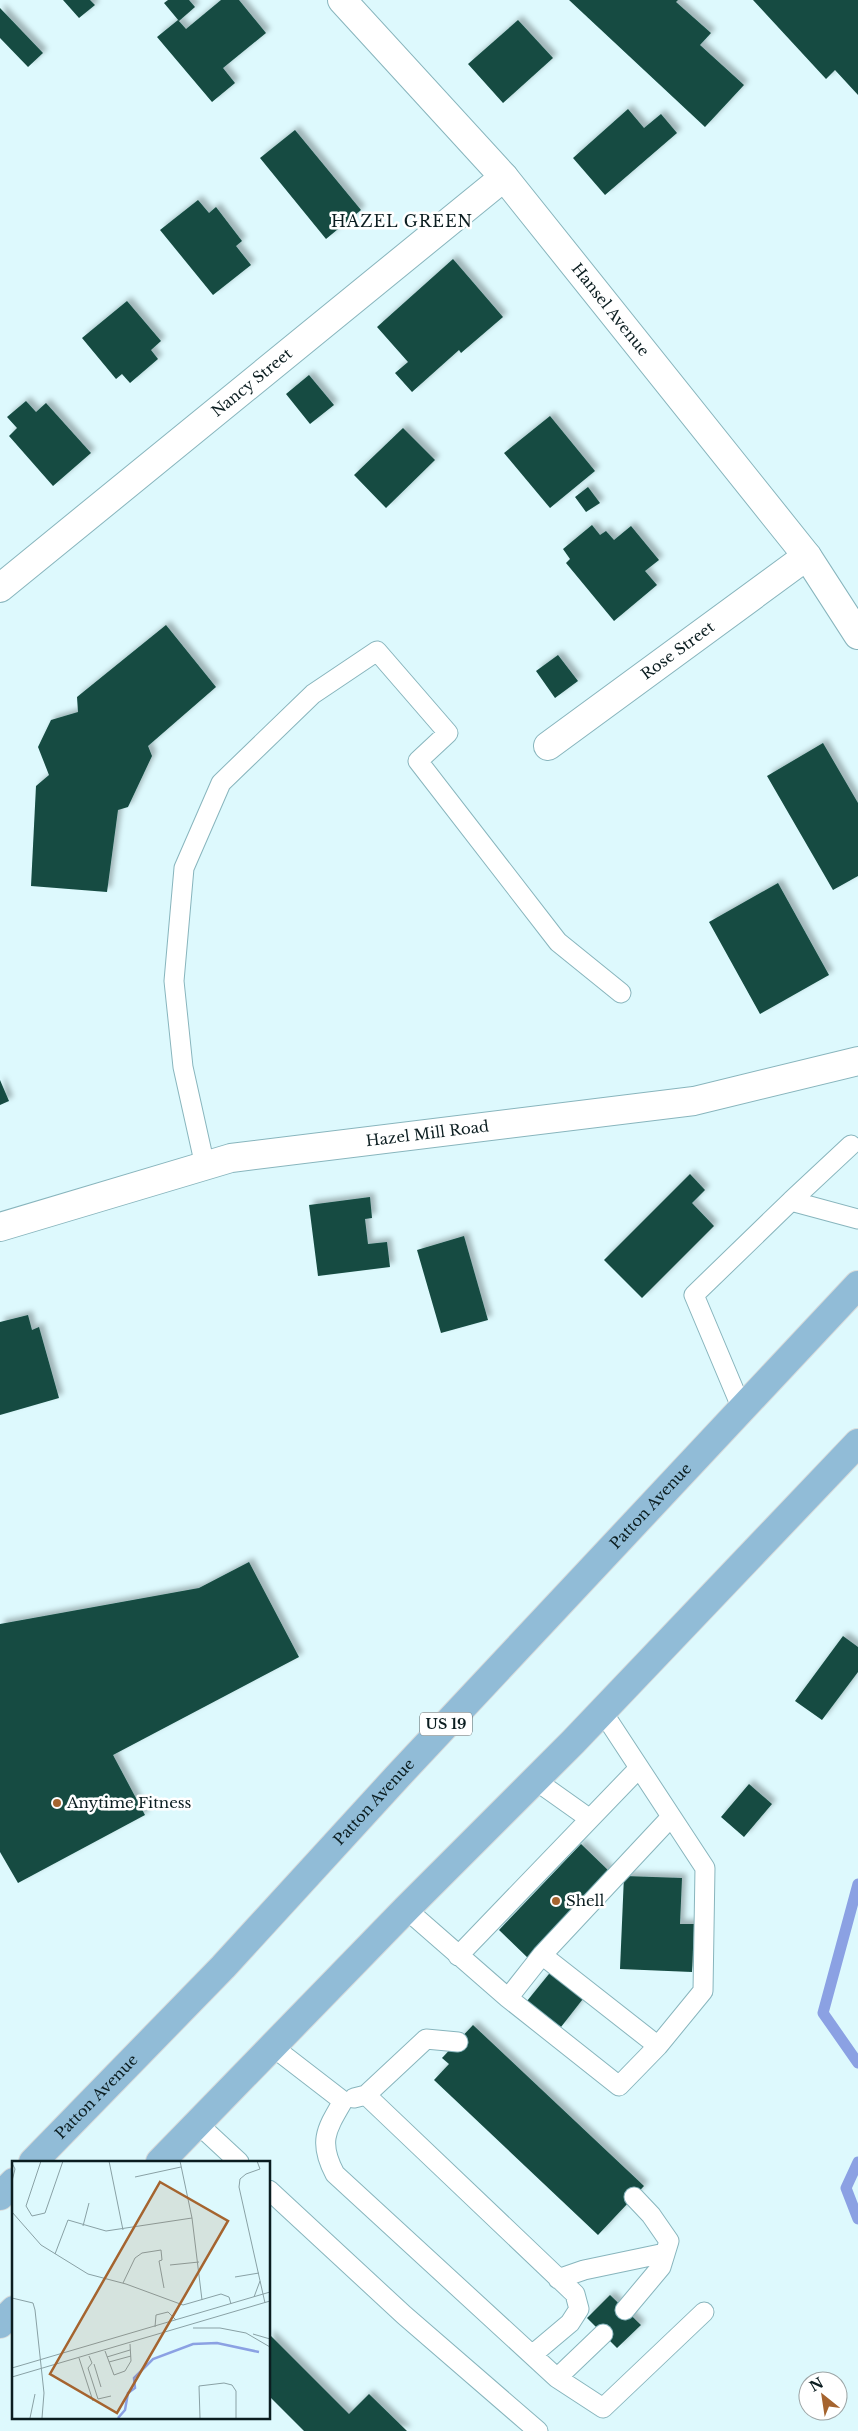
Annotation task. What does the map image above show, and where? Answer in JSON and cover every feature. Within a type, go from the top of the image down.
[{"type":"main road","name":"Patton Avenue","points":[[34,2161],[223,1967],[397,1777],[858,1285]]},
{"type":"main road","points":[[161,2161],[602,1711],[858,1443]]},
{"type":"main road","points":[[0,2196],[12,2184]]},
{"type":"main road","points":[[0,2324],[12,2312]]},
{"type":"street","name":"Hansel Avenue","points":[[342,0],[504,177],[807,556],[858,635]]},
{"type":"street","name":"Nancy Street","points":[[0,588],[504,177]]},
{"type":"street","name":"Rose Street","points":[[548,746],[807,556]]},
{"type":"street","name":"Hazel Mill Road","points":[[0,1227],[231,1158],[694,1101],[858,1061]]},
{"type":"lane","points":[[205,1166],[183,1067],[174,981],[184,868],[221,783],[313,694],[377,652],[448,734],[418,761],[558,942],[621,993]]},
{"type":"lane","points":[[742,1409],[694,1295],[851,1146]]},
{"type":"lane","points":[[791,1201],[858,1219]]},
{"type":"lane","points":[[406,1909],[508,1998],[619,2086],[658,2046],[703,1991],[706,1868],[602,1711]]},
{"type":"lane","points":[[458,1956],[639,1768]]},
{"type":"lane","points":[[535,1780],[590,1819]]},
{"type":"lane","points":[[508,1998],[542,1955],[671,1817]]},
{"type":"lane","points":[[542,1955],[658,2046]]},
{"type":"lane","points":[[458,2042],[426,2039],[366,2095],[343,2101],[327,2128],[325,2155],[335,2174],[557,2378],[603,2408],[704,2312]]},
{"type":"lane","points":[[273,2047],[343,2101]]},
{"type":"lane","points":[[366,2095],[575,2294],[579,2309],[570,2323],[532,2355]]},
{"type":"lane","points":[[198,2124],[238,2161]]},
{"type":"lane","points":[[270,2191],[404,2315],[538,2431]]},
{"type":"lane","points":[[625,2310],[661,2267],[669,2241],[651,2215],[634,2198]]},
{"type":"lane","points":[[558,2279],[584,2270],[665,2253]]},
{"type":"lane","points":[[557,2378],[603,2334]]},
{"type":"building","points":[[63,0],[90,0],[95,5],[79,18]]},
{"type":"building","points":[[168,0],[189,0],[195,7],[179,21],[164,3]]},
{"type":"building","points":[[221,0],[239,0],[266,33],[223,68],[235,83],[212,102],[157,37],[178,20],[186,29]]},
{"type":"building","points":[[569,0],[678,0],[676,2],[711,33],[700,45],[744,85],[705,127]]},
{"type":"building","points":[[753,0],[858,0],[858,95],[835,70],[826,79]]},
{"type":"building","points":[[0,8],[43,53],[28,67],[0,38]]},
{"type":"building","points":[[518,20],[553,58],[503,103],[468,64]]},
{"type":"building","points":[[628,109],[644,128],[661,114],[677,133],[605,195],[573,158]]},
{"type":"building","points":[[295,130],[361,210],[326,239],[260,158]]},
{"type":"building","points":[[198,200],[209,213],[216,207],[242,241],[236,246],[251,265],[213,295],[160,230]]},
{"type":"building","points":[[453,259],[503,317],[461,353],[459,350],[412,392],[395,373],[408,362],[377,327]]},
{"type":"building","points":[[127,301],[161,341],[151,350],[158,359],[130,383],[122,374],[116,379],[82,338]]},
{"type":"building","points":[[309,375],[334,405],[310,424],[286,394]]},
{"type":"building","points":[[26,401],[36,412],[46,403],[91,453],[53,486],[9,436],[17,428],[7,417]]},
{"type":"building","points":[[550,416],[595,471],[550,508],[504,453]]},
{"type":"building","points":[[403,428],[435,460],[386,508],[354,475]]},
{"type":"building","points":[[588,487],[600,503],[586,512],[575,497]]},
{"type":"building","points":[[592,525],[600,535],[606,531],[614,540],[631,526],[659,560],[645,571],[657,585],[614,621],[566,563],[570,559],[563,549]]},
{"type":"building","points":[[166,625],[216,687],[148,746],[152,756],[128,807],[118,810],[107,892],[31,886],[36,786],[49,775],[38,747],[51,720],[78,712],[77,697]]},
{"type":"building","points":[[558,655],[578,681],[555,698],[536,671]]},
{"type":"building","points":[[823,743],[858,803],[858,876],[833,890],[767,776]]},
{"type":"building","points":[[778,883],[829,975],[760,1014],[709,922]]},
{"type":"building","points":[[0,1080],[9,1101],[0,1105]]},
{"type":"building","points":[[690,1174],[705,1190],[692,1203],[714,1226],[642,1298],[604,1260]]},
{"type":"building","points":[[370,1197],[372,1218],[365,1219],[368,1244],[387,1242],[390,1267],[318,1276],[309,1205]]},
{"type":"building","points":[[464,1236],[488,1320],[441,1333],[417,1250]]},
{"type":"building","points":[[28,1315],[32,1330],[39,1327],[59,1398],[0,1415],[0,1322]]},
{"type":"building","points":[[249,1562],[299,1657],[113,1755],[145,1815],[18,1883],[0,1852],[0,1624],[199,1588]]},
{"type":"building","points":[[843,1636],[858,1647],[858,1672],[822,1720],[795,1701]]},
{"type":"building","points":[[749,1784],[772,1804],[744,1837],[721,1817]]},
{"type":"building","points":[[581,1844],[611,1873],[529,1959],[499,1930]]},
{"type":"building","points":[[624,1876],[682,1878],[680,1924],[694,1924],[692,1972],[620,1969]]},
{"type":"building","points":[[553,1969],[586,1995],[561,2027],[527,2001]]},
{"type":"building","points":[[473,2025],[644,2186],[598,2235],[434,2080],[449,2064],[442,2058]]},
{"type":"building","points":[[610,2295],[641,2325],[617,2348],[587,2318]]},
{"type":"building","points":[[270,2335],[349,2414],[369,2394],[407,2431],[304,2431],[270,2397]]},
{"type":"waterway","points":[[858,1884],[823,2013],[858,2063]]},
{"type":"waterway","points":[[858,2162],[846,2188],[858,2219]]},
{"type":"place","name":"Anytime Fitness","points":[[57,1803]]},
{"type":"place","name":"Shell","points":[[556,1901]]},
{"type":"district","name":"HAZEL GREEN","points":[[402,221]]}]
